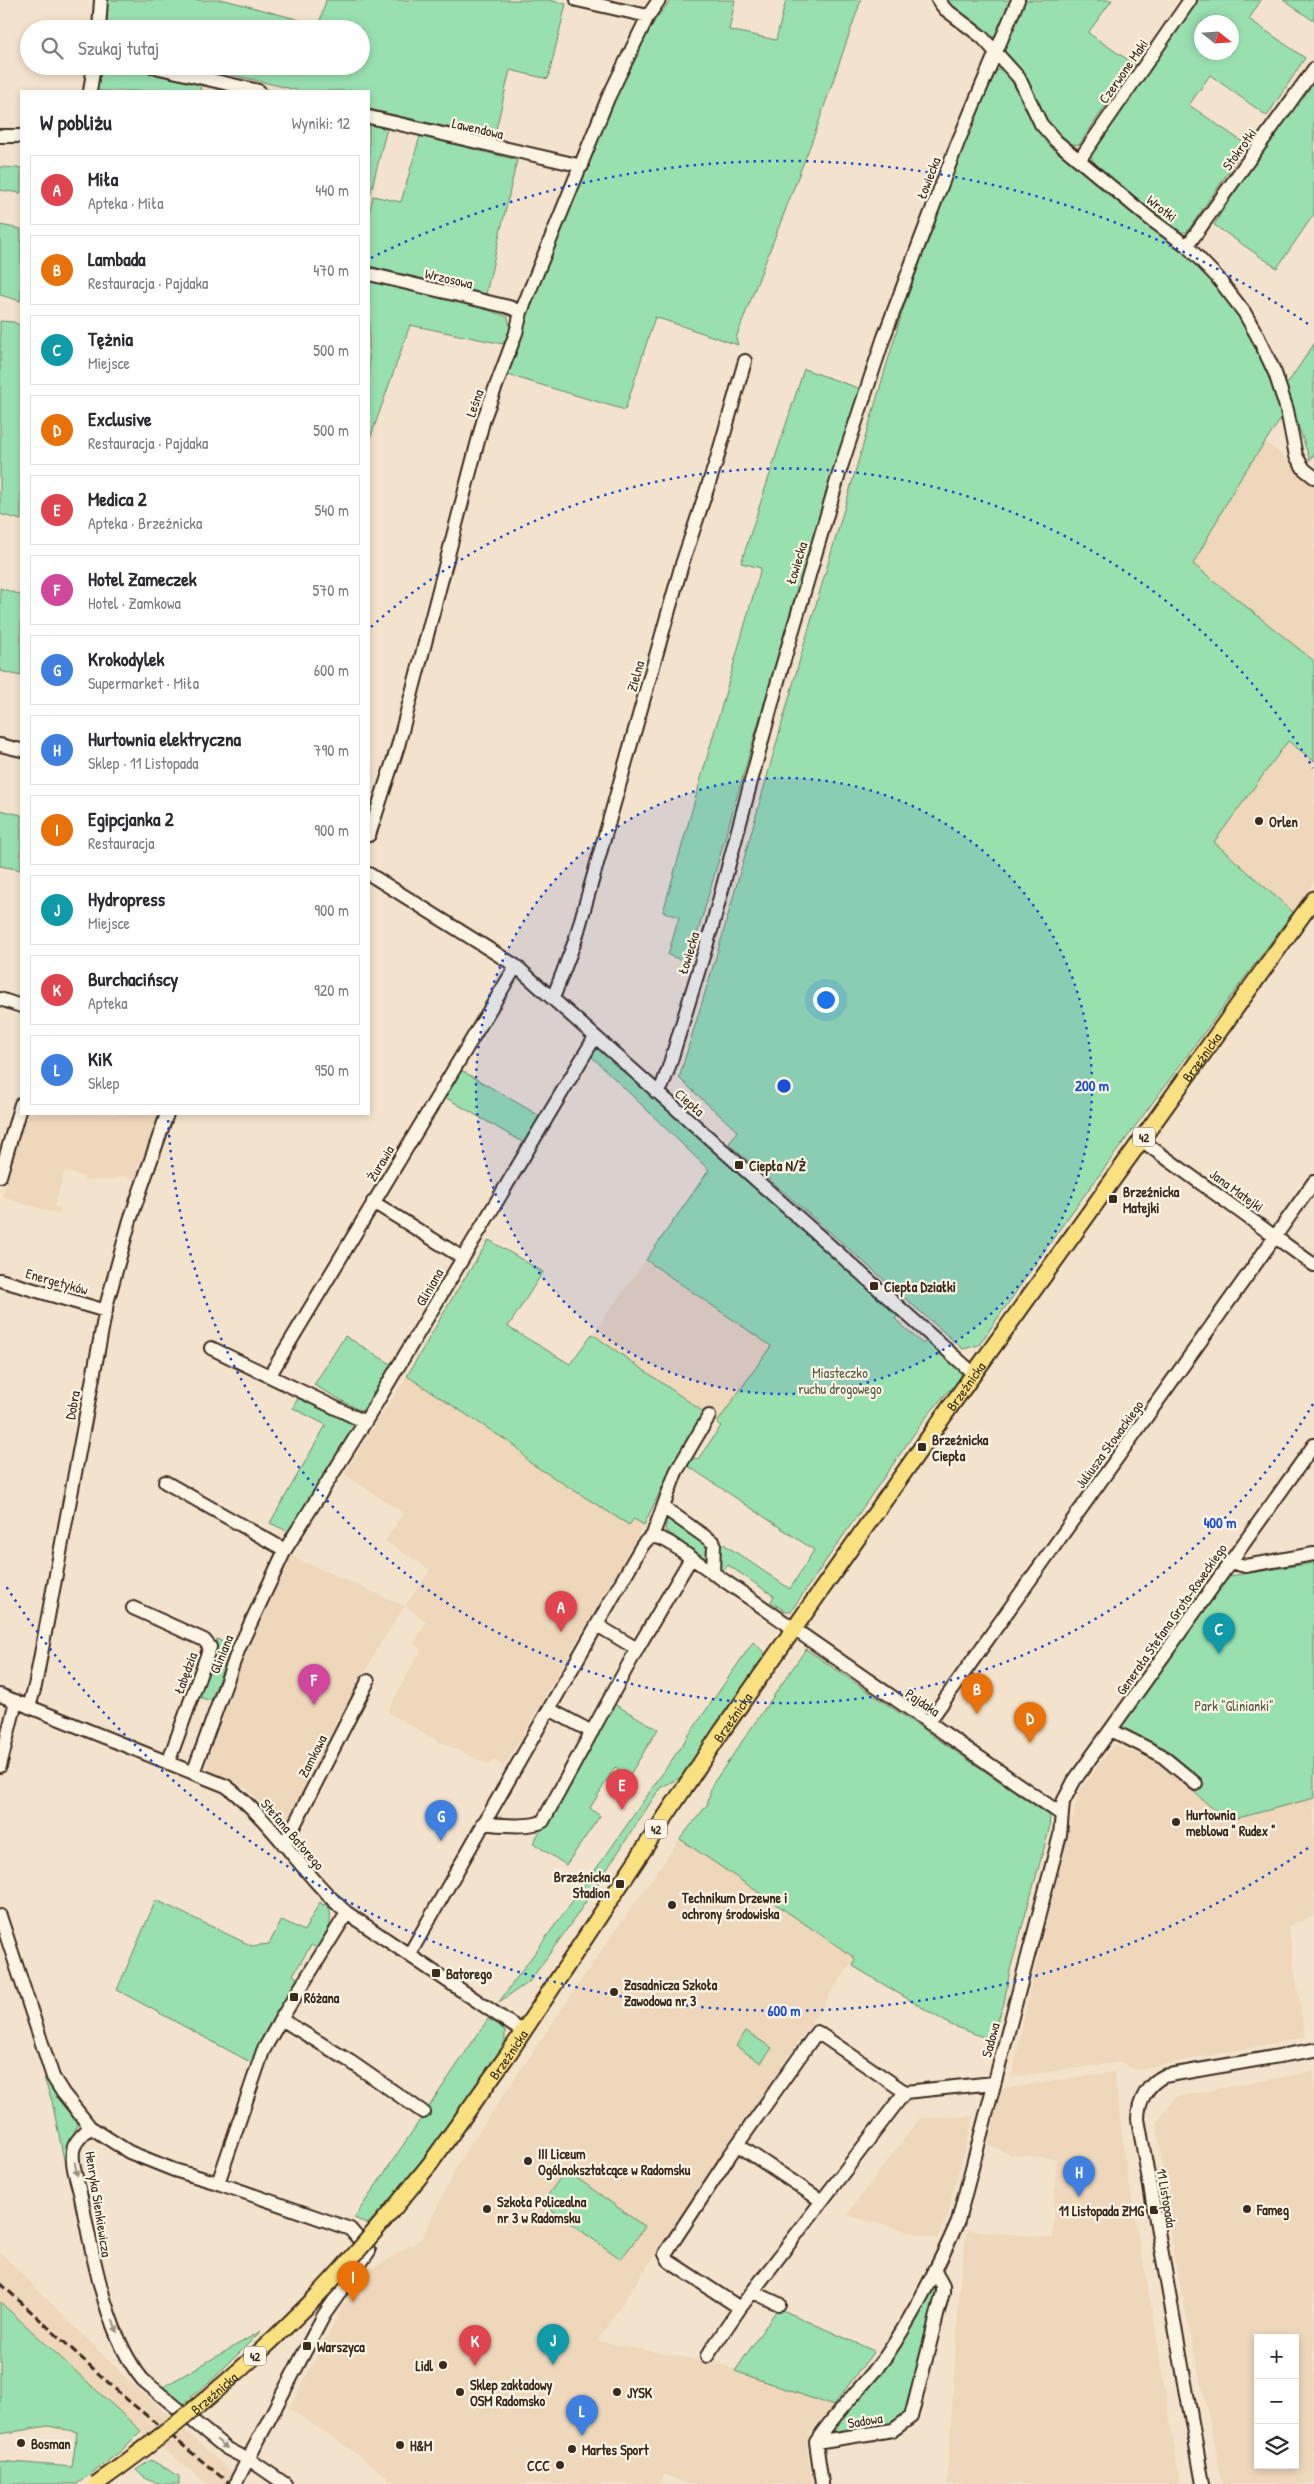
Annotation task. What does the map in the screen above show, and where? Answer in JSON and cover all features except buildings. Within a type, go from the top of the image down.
[{"type":"main road","name":"Brzeźnicka","points":[[96,2484],[146,2448],[245,2366],[326,2286],[395,2207],[461,2122],[523,2032],[695,1771],[1141,1140],[1311,909]]},
{"type":"street","points":[[100,20],[101,0]]},
{"type":"street","points":[[577,0],[648,16]]},
{"type":"street","name":"Leśna","points":[[370,832],[398,746],[484,418],[516,333],[521,312],[582,166],[608,98],[648,16],[659,0]]},
{"type":"street","name":"Wrotki","points":[[938,0],[945,9],[982,37],[1019,78],[1041,124],[1056,141],[1149,218],[1187,246],[1217,277],[1244,312],[1258,337],[1275,373],[1286,410],[1296,456],[1304,468],[1314,477]]},
{"type":"street","name":"Łowiecka","points":[[656,1092],[662,1086],[668,1070],[712,927],[786,649],[844,458],[884,336],[922,236],[1018,0]]},
{"type":"street","name":"Czerwone Maki","points":[[1080,159],[1190,0]]},
{"type":"street","name":"Stokrotki","points":[[1187,246],[1314,69]]},
{"type":"street","points":[[90,90],[93,75]]},
{"type":"street","points":[[190,75],[255,90]]},
{"type":"street","name":"Lawendowa","points":[[370,117],[582,166]]},
{"type":"street","points":[[0,136],[20,136]]},
{"type":"street","name":"Wrzosowa","points":[[370,274],[509,307],[521,312]]},
{"type":"street","name":"Zielna","points":[[553,998],[577,932],[682,564],[716,462],[745,361]]},
{"type":"street","points":[[0,745],[20,750]]},
{"type":"street","name":"Ciepła","points":[[370,875],[516,966],[974,1374]]},
{"type":"street","name":"Żurawia","points":[[270,1375],[516,966]]},
{"type":"street","points":[[0,999],[20,1006]]},
{"type":"street","name":"Gliniana","points":[[193,1773],[239,1648],[285,1550],[365,1422],[596,1036]]},
{"type":"street","points":[[0,1176],[20,1107]]},
{"type":"street","name":"Dobra","points":[[29,1707],[35,1690],[106,1311],[130,1220],[167,1115]]},
{"type":"street","name":"Jana Matejki","points":[[1141,1140],[1314,1265]]},
{"type":"street","name":"Juliusza Słowackiego","points":[[928,1723],[1314,1182]]},
{"type":"street","points":[[373,1202],[463,1258]]},
{"type":"street","name":"Energetyków","points":[[0,1280],[106,1311]]},
{"type":"street","points":[[211,1348],[365,1422]]},
{"type":"street","points":[[409,1955],[646,1540],[652,1537],[676,1472],[708,1416]]},
{"type":"street","name":"Generała Stefana Grota-Roweckiego","points":[[1061,1814],[1063,1802],[1074,1781],[1314,1445]]},
{"type":"street","points":[[165,1482],[285,1550]]},
{"type":"street","points":[[663,1507],[714,1543],[713,1574]]},
{"type":"street","name":"Pajdaka","points":[[652,1537],[662,1538],[1061,1814]]},
{"type":"street","points":[[1230,1562],[1245,1566],[1314,1554]]},
{"type":"street","points":[[483,1824],[540,1823],[637,1649],[691,1558]]},
{"type":"street","name":"Łabędzia","points":[[133,1608],[204,1640],[210,1647],[168,1762]]},
{"type":"street","points":[[597,1625],[637,1649]]},
{"type":"street","name":"Zamkowa","points":[[284,1845],[368,1682]]},
{"type":"street","points":[[0,1695],[16,1701],[0,1766]]},
{"type":"street","name":"Stefana Batorego","points":[[16,1701],[226,1786],[239,1796],[328,1896],[346,1913],[523,2032]]},
{"type":"street","points":[[549,1709],[592,1732]]},
{"type":"street","points":[[1111,1730],[1161,1755],[1196,1784]]},
{"type":"street","name":"Sadowa","points":[[816,2442],[826,2426],[887,2354],[934,2270],[958,2221],[1060,1835],[1061,1814]]},
{"type":"street","points":[[218,2182],[263,2051],[346,1913]]},
{"type":"street","points":[[0,1916],[53,2077],[90,2127],[113,2143],[146,2160],[218,2182],[350,2229],[369,2251],[328,2309],[234,2484]]},
{"type":"street","points":[[281,2019],[344,2058],[423,2112]]},
{"type":"street","points":[[740,2308],[670,2262],[665,2254],[817,2032],[905,2092],[994,2083]]},
{"type":"street","name":"11 Listopada","points":[[1203,2484],[1138,2119],[1139,2108],[1146,2091],[1164,2076],[1314,2050]]},
{"type":"street","points":[[707,2356],[740,2308],[905,2092]]},
{"type":"street","name":"Henryka Sienkiewicza","points":[[90,2127],[78,2140],[73,2152],[76,2171],[96,2272],[125,2351],[134,2369],[143,2380],[226,2448],[285,2484]]},
{"type":"street","points":[[738,2145],[822,2201]]},
{"type":"street","name":"Sadowa","points":[[816,2442],[894,2430],[911,2417],[943,2292],[934,2270]]},
{"type":"street","points":[[753,2292],[779,2304]]},
{"type":"street","points":[[816,2442],[822,2484]]},
{"type":"shaded area","points":[[1265,441],[1314,482],[1314,661],[1193,564],[1239,480]]},
{"type":"shaded area","points":[[1288,741],[1314,761],[1314,882],[1293,912],[1214,842]]},
{"type":"shaded area","points":[[26,1115],[159,1115],[135,1180],[124,1176],[108,1180],[84,1180],[85,1177],[65,1171],[54,1206],[60,1208],[58,1214],[2,1197]]},
{"type":"shaded area","points":[[646,1260],[771,1346],[717,1423],[592,1334]]},
{"type":"shaded area","points":[[407,1376],[518,1448],[529,1462],[630,1525],[634,1519],[644,1525],[504,1767],[494,1759],[490,1765],[434,1739],[387,1712],[421,1649],[414,1645],[426,1622],[405,1606],[430,1570],[385,1541],[403,1513],[344,1474]]},
{"type":"shaded area","points":[[291,1556],[405,1606],[377,1649],[284,1831],[246,1787],[206,1770],[244,1659]]},
{"type":"shaded area","points":[[1114,1744],[1160,1763],[1227,1820],[1314,1798],[1314,1916],[1288,1926],[1305,2037],[1134,2070],[1121,2062],[1012,2077],[1030,1989],[1079,1792]]},
{"type":"shaded area","points":[[680,1839],[855,1958],[597,2341],[719,2364],[833,2406],[811,2431],[806,2443],[812,2484],[687,2484],[664,2474],[660,2484],[397,2484],[340,2442],[289,2409],[352,2289],[367,2269],[377,2266],[422,2238],[461,2158],[603,1948]]},
{"type":"shaded area","points":[[1314,2071],[1314,2484],[1223,2484],[1174,2258],[1157,2123],[1176,2097]]},
{"type":"shaded area","points":[[1114,2072],[1128,2179],[1156,2332],[1180,2484],[947,2484],[960,2282],[967,2230],[1053,2238],[1056,2158],[1011,2155],[988,2144],[1001,2089]]},
{"type":"shaded area","points":[[974,2116],[948,2217],[937,2239],[846,2215],[920,2118]]},
{"type":"shaded area","points":[[0,2252],[124,2376],[245,2484],[207,2484],[141,2431],[0,2302]]},
{"type":"green space","points":[[104,0],[225,0],[300,20],[103,20]]},
{"type":"green space","points":[[326,0],[548,0],[566,4],[548,79],[510,70],[494,138],[370,109],[370,90],[297,90],[233,75],[370,75],[370,20],[320,20]]},
{"type":"green space","points":[[671,0],[735,0],[729,30],[776,40],[786,0],[861,0],[815,133],[736,338],[738,345],[655,317],[625,410],[508,375],[529,303],[596,137],[633,60],[655,20]]},
{"type":"green space","points":[[942,0],[1012,0],[996,42],[974,27]]},
{"type":"green space","points":[[1021,0],[1112,0],[1088,33],[1134,64],[1079,145],[1067,142],[1045,120],[1034,105],[1002,48]]},
{"type":"green space","points":[[1195,0],[1261,0],[1249,19],[1305,58],[1267,116],[1210,75],[1189,105],[1247,145],[1187,232],[1181,232],[1098,168],[1089,154]]},
{"type":"green space","points":[[1283,0],[1314,0],[1314,21]]},
{"type":"green space","points":[[1002,69],[1008,75],[1043,135],[1200,262],[1248,325],[1273,381],[1283,416],[1239,480],[1193,564],[1314,661],[1314,761],[1288,741],[1214,842],[1293,912],[1061,1227],[979,1345],[963,1349],[729,1144],[737,1131],[679,1078],[722,937],[802,652],[904,306],[964,144],[995,71]]},
{"type":"green space","points":[[99,75],[169,75],[202,82],[200,90],[98,90]]},
{"type":"green space","points":[[1314,79],[1314,214],[1277,268],[1214,225],[1238,185]]},
{"type":"green space","points":[[370,125],[387,128],[370,195]]},
{"type":"green space","points":[[420,136],[517,160],[486,294],[370,266],[370,209],[373,196],[401,202]]},
{"type":"green space","points":[[0,167],[20,168],[20,193],[0,190]]},
{"type":"green space","points":[[0,225],[20,229],[20,301],[0,295]]},
{"type":"green space","points":[[370,281],[476,306],[508,317],[510,329],[503,344],[410,325],[370,439]]},
{"type":"green space","points":[[0,321],[14,322],[20,325],[20,520],[0,514]]},
{"type":"green space","points":[[1314,344],[1314,454],[1310,460],[1285,387]]},
{"type":"green space","points":[[804,369],[861,389],[795,596],[689,963],[668,955],[679,917],[663,912],[761,568],[741,563]]},
{"type":"green space","points":[[0,588],[20,595],[20,676],[0,671]]},
{"type":"green space","points":[[0,810],[20,815],[20,870],[0,866]]},
{"type":"green space","name":"Miasteczko ruchu drogowego","points":[[601,1049],[899,1314],[895,1319],[923,1344],[928,1339],[960,1370],[958,1385],[953,1392],[949,1390],[923,1421],[791,1611],[785,1611],[771,1602],[774,1596],[728,1565],[723,1571],[665,1530],[669,1507],[790,1589],[814,1550],[685,1464],[690,1457],[698,1459],[721,1426],[717,1423],[771,1346],[646,1260],[709,1170],[590,1055],[595,1050]]},
{"type":"green space","points":[[459,1069],[540,1116],[524,1143],[443,1096]]},
{"type":"green space","points":[[489,1240],[543,1272],[508,1327],[570,1364],[592,1334],[705,1413],[665,1481],[644,1525],[634,1519],[629,1525],[529,1462],[518,1448],[407,1376],[454,1295]]},
{"type":"green space","points":[[345,1336],[391,1364],[365,1410],[359,1410],[314,1385]]},
{"type":"green space","points":[[298,1398],[351,1422],[355,1427],[289,1532],[270,1523],[326,1425],[293,1408]]},
{"type":"green space","name":"Park \"Glinianki\"","points":[[1314,1563],[1314,1798],[1227,1821],[1193,1791],[1200,1781],[1115,1729],[1229,1576]]},
{"type":"green space","points":[[217,1639],[231,1646],[211,1701],[199,1697]]},
{"type":"green space","points":[[753,1642],[768,1656],[681,1777],[660,1788],[577,1915],[530,1981],[499,2002],[609,1851]]},
{"type":"green space","points":[[806,1649],[1050,1816],[1049,1830],[1010,1970],[1004,2003],[995,2029],[986,2038],[951,2025],[853,1966],[855,1958],[680,1839],[707,1805],[712,1785]]},
{"type":"green space","points":[[614,1704],[658,1729],[629,1776],[615,1767],[590,1808],[600,1816],[566,1865],[533,1843]]},
{"type":"green space","points":[[156,1900],[252,1946],[269,1944],[282,1920],[304,1931],[320,1902],[323,1905],[327,1904],[330,1910],[329,1927],[317,1948],[311,1945],[293,1975],[298,1979],[266,2031],[255,2061],[250,2062],[117,1990]]},
{"type":"green space","points":[[488,2019],[498,2024],[505,2031],[505,2046],[439,2137],[387,2203],[368,2224],[354,2218]]},
{"type":"green space","points":[[746,2031],[772,2048],[761,2063],[736,2046]]},
{"type":"green space","points":[[44,2078],[50,2080],[77,2124],[64,2160],[52,2101]]},
{"type":"green space","points":[[566,2170],[645,2227],[621,2259],[542,2203]]},
{"type":"green space","points":[[931,2287],[938,2287],[912,2408],[895,2426],[839,2435],[835,2432],[834,2425],[890,2361]]},
{"type":"green space","points":[[0,2302],[141,2431],[121,2451],[77,2484],[0,2484],[0,2461],[72,2467],[77,2432],[48,2426],[0,2434]]},
{"type":"green space","points":[[778,2308],[874,2351],[833,2406],[735,2371]]},
{"type":"green space","points":[[261,2331],[214,2378],[183,2404],[163,2387]]},
{"type":"green space","points":[[151,2460],[179,2476],[179,2484],[150,2481],[136,2470]]},
{"type":"railway","points":[[0,2283],[124,2397],[230,2484]]},
{"type":"place","name":"Orlen","points":[[1259,821]]},
{"type":"place","name":"Ciepła N/Ż","points":[[739,1165]]},
{"type":"place","name":"Brzeźnicka Matejki","points":[[1113,1199]]},
{"type":"place","name":"Ciepła Działki","points":[[874,1286]]},
{"type":"place","name":"Brzeźnicka Ciepła","points":[[922,1447]]},
{"type":"place","name":"Miła","points":[[561,1632]]},
{"type":"place","name":"Tężnia","points":[[1219,1654]]},
{"type":"place","name":"Hotel Zameczek","points":[[314,1705]]},
{"type":"place","name":"Lambada","points":[[977,1714]]},
{"type":"place","name":"Exclusive","points":[[1030,1743]]},
{"type":"place","name":"Medica 2","points":[[622,1810]]},
{"type":"place","name":"Hurtownia meblowa \" Rudex \"","points":[[1176,1822]]},
{"type":"place","name":"Krokodylek","points":[[441,1841]]},
{"type":"place","name":"Brzeźnicka Stadion","points":[[620,1884]]},
{"type":"place","name":"Technikum Drzewne i ochrony środowiska","points":[[672,1905]]},
{"type":"place","name":"Batorego","points":[[436,1973]]},
{"type":"place","name":"Zasadnicza Szkoła Zawodowa nr 3","points":[[614,1992]]},
{"type":"place","name":"Różana","points":[[294,1997]]},
{"type":"place","name":"III Liceum Ogólnokształcące w Radomsku","points":[[528,2161]]},
{"type":"place","name":"Hurtownia elektryczna","points":[[1079,2197]]},
{"type":"place","name":"Szkoła Policealna nr 3 w Radomsku","points":[[487,2209]]},
{"type":"place","name":"Fameg","points":[[1247,2209]]},
{"type":"place","name":"11 Listopada ZMG","points":[[1154,2210]]},
{"type":"place","name":"Egipcjanka 2","points":[[353,2302]]},
{"type":"place","name":"Warszyca","points":[[307,2346]]},
{"type":"place","name":"Lidl","points":[[443,2365]]},
{"type":"place","name":"Hydropress","points":[[553,2365]]},
{"type":"place","name":"Burchacińscy","points":[[475,2366]]},
{"type":"place","name":"Sklep zakładowy OSM Radomsko","points":[[460,2392]]},
{"type":"place","name":"JYSK","points":[[617,2392]]},
{"type":"place","name":"KiK","points":[[582,2436]]},
{"type":"place","name":"Bosman","points":[[21,2443]]},
{"type":"place","name":"H&M","points":[[400,2445]]},
{"type":"place","name":"Martes Sport","points":[[572,2449]]},
{"type":"place","name":"CCC","points":[[560,2465]]}]
